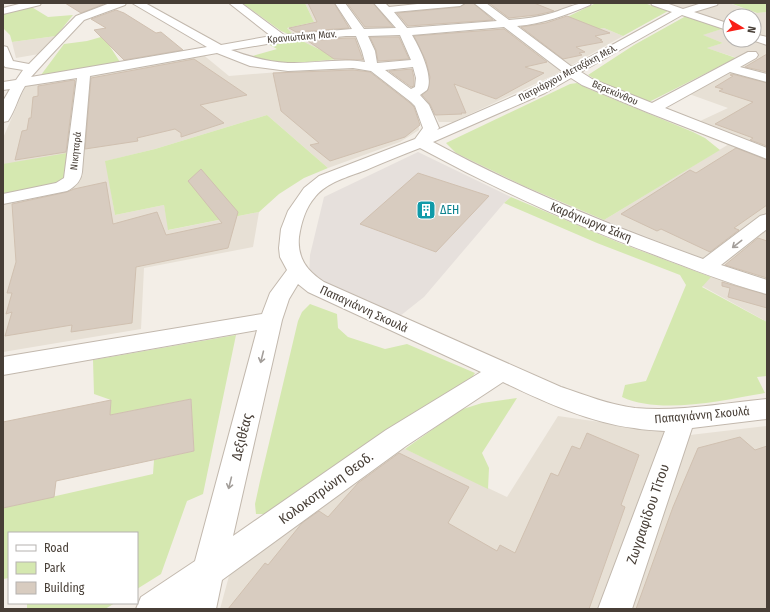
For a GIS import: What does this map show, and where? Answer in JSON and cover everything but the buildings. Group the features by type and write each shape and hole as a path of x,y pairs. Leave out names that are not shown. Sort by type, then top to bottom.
{"street":[{"path":"3,11 36,3"},
{"path":"3,118 18,84 80,18 121,3"},
{"path":"137,3 216,48 242,60 270,66 292,67 348,64 371,67 419,63"},
{"path":"234,3 281,38"},
{"path":"340,3 359,32 370,56 371,67"},
{"path":"382,6 460,3"},
{"name":"Βερεκύνθου","path":"479,3 571,72 591,84 767,154"},
{"name":"Κρανιωτάκη Μαν.","path":"3,86 84,74 216,48 281,38 507,24 545,19 586,3"},
{"path":"656,3 722,25"},
{"name":"Πατριάρχου Μεταξάκη Μελ.","path":"421,142 512,103 682,12 713,3"},
{"path":"382,6 405,31 419,63 422,86 417,92 411,94"},
{"path":"3,50 5,58 9,64 32,68"},
{"path":"652,109 752,55"},
{"path":"371,67 386,75 411,94 422,105 430,128 421,142"},
{"path":"729,68 767,78"},
{"name":"Νικηταρά","path":"3,199 61,187 71,181 74,172 84,74"},
{"name":"Καράγιωργα Σάκη","path":"421,142 480,174 526,196 602,228 706,268 767,287"},
{"name":"Παπαγιάννη Σκουλά","path":"421,142 334,176 319,184 309,192 299,208 289,237 290,254 293,264 298,272 309,282 322,291 567,400 597,410 634,418 682,419 767,409"},
{"path":"706,268 767,220"},
{"name":"Δεξιθέας","path":"199,609 271,320 278,298 283,289 298,272"},
{"path":"3,366 271,320"},
{"name":"Κολοκοτρώνη Θεοδ.","path":"153,609 208,573 397,437 502,371"},
{"name":"Ζωγραφίδου Τίτου","path":"615,609 682,419"}],"shaded area":[{"path":"305,3 569,3 575,6 547,16 578,33 604,28 623,36 552,76 453,122 439,122 424,94 421,61 375,65 371,56 339,59 298,39 287,28 314,22"},
{"path":"660,3 729,3 742,8 722,8 722,27"},
{"path":"762,12 767,12 767,322 702,286 721,266 604,220 739,138 698,122 728,108 689,94 747,61 706,48 722,43 722,48 762,48"},
{"path":"722,29 722,43 702,35"},
{"path":"56,36 39,54 16,58 12,42"},
{"path":"201,53 229,76 341,67 356,67 368,70 408,99 418,113 419,130 400,142 328,168 267,115 155,149 106,161 115,215 164,205 169,230 259,212 253,247 144,268 141,329 3,352 3,138 26,85"},
{"path":"418,152 511,197 504,203 424,297 400,316 309,276 310,255 324,197"},
{"path":"558,416 690,435 767,426 767,609 220,609 229,576 315,502 399,446 507,497"}],"green space":[{"path":"242,3 305,3 314,22 287,28 293,34 288,34 281,31"},
{"path":"596,3 644,3 668,11 623,36 604,28 578,33 567,17"},
{"path":"730,3 767,3 767,12 762,12 762,8 744,8"},
{"path":"30,6 48,17 73,15 56,36 12,42 10,35 3,28 3,13"},
{"path":"686,16 722,27 722,29 703,35 722,43 707,48 736,58 649,102 610,87 588,75 634,45"},
{"path":"101,37 109,45 120,62 86,69 41,75 64,44 87,41"},
{"path":"298,39 339,59 276,64 249,57 277,49 266,43"},
{"path":"577,83 693,132 705,138 720,150 604,220 524,186 456,153 446,143 570,84"},
{"path":"267,115 328,168 304,178 279,194 259,212 168,230 164,205 115,215 105,161 155,149"},
{"path":"67,153 69,175 64,182 3,195 3,164"},
{"path":"511,197 620,243 711,277 702,287 767,322 767,376 757,377 765,393 712,402 673,405 655,405 622,397 625,385 646,381 686,285 680,275 597,243 504,203"},
{"path":"310,304 337,314 338,328 348,337 385,349 407,344 475,373 471,379 264,514 256,514 255,504 260,481 298,321 302,312"},
{"path":"236,335 203,494 187,501 161,574 138,588 138,532 8,532 8,578 3,579 3,508 153,474 154,460 194,451 191,399 110,415 111,400 94,394 93,360"},
{"path":"517,398 482,453 489,468 488,489 405,449 460,410 482,403"},
{"path":"27,604 113,604 105,609 27,609"}],"place":[{"name":"ΔΕΗ","path":"426,210"}]}
